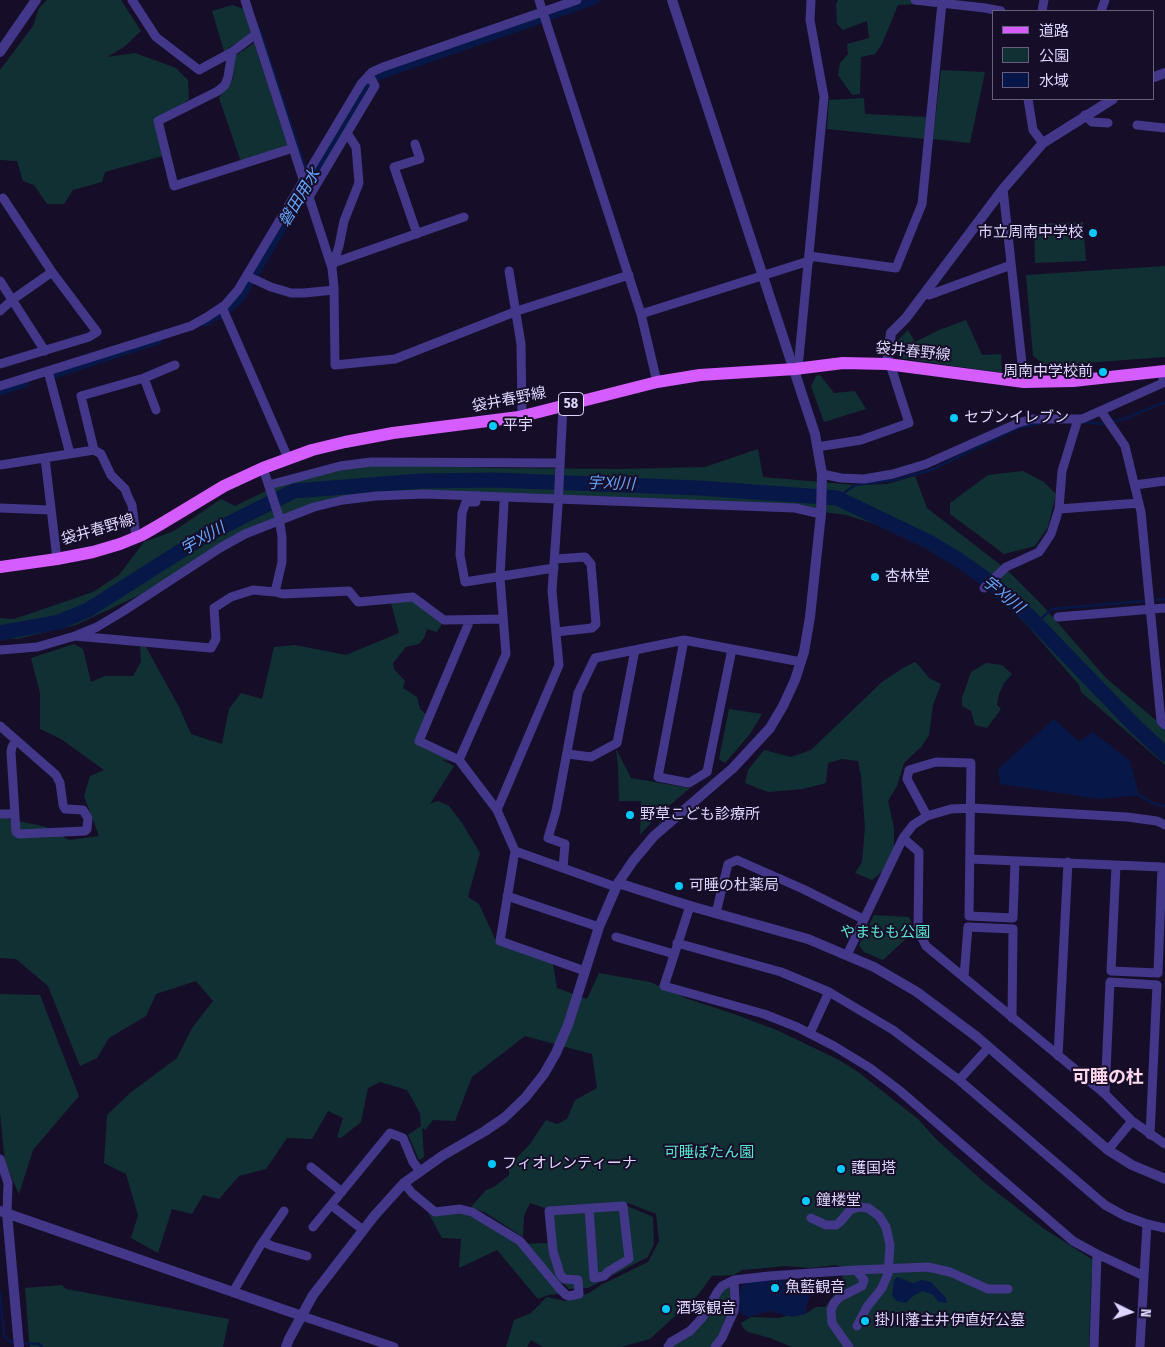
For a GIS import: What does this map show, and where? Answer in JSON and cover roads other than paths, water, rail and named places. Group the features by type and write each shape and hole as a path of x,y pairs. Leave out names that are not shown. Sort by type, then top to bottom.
{"main road":[{"name":"袋井春野線","path":"0,567 93,552 136,537 224,486 263,468 288,458 344,442 393,433 522,416 657,382 700,375 796,369 843,363 889,364 1024,382 1073,381 1164,372"}],"street":[{"path":"0,52 36,0"},
{"path":"132,0 156,37 199,70 232,52 256,34"},
{"path":"245,0 332,266 334,290 334,365 395,359 517,311 628,275"},
{"path":"539,0 641,314 657,382"},
{"path":"0,386 191,326 222,307 238,290 247,276 361,84 369,75 383,67 577,0"},
{"path":"286,1347 314,1295 374,1215 404,1183 504,1118 535,1086 556,1054 568,1025 599,927 617,885 633,860 654,836 733,768 770,728 787,698 801,662 810,617 821,514 822,474 815,434 796,369 672,0"},
{"path":"796,369 809,258 824,97 810,20 811,0"},
{"path":"915,0 996,10"},
{"path":"641,314 763,275 809,258 896,268 922,204 942,3"},
{"path":"232,52 225,85 218,91 158,121 174,186 293,148"},
{"path":"308,197 375,86 369,75"},
{"path":"1028,100 1033,130 1043,143"},
{"path":"817,447 860,440 909,423 889,364 892,334 1003,189 1043,143 1111,100"},
{"path":"1085,115 1092,122 1108,123"},
{"path":"1137,125 1165,128"},
{"path":"332,266 339,246 344,221 359,183 356,147 347,133"},
{"path":"415,144 420,159 394,167 416,234"},
{"path":"1003,189 1024,382"},
{"path":"0,364 90,338 97,332 52,272 1,197"},
{"path":"332,266 464,217"},
{"path":"925,293 929,294 1010,266"},
{"path":"509,271 521,344 522,416"},
{"path":"0,311 12,300 52,272"},
{"path":"247,276 270,287 291,293 304,294 334,290"},
{"path":"0,281 45,351"},
{"path":"222,307 288,458"},
{"path":"94,450 81,396 144,378 175,365"},
{"path":"48,371 70,454"},
{"path":"822,474 840,478 864,479 893,474 926,464 1018,422 1032,419 1082,419 1163,383 1164,372"},
{"path":"144,378 156,410"},
{"path":"497,810 559,665 552,591 563,406"},
{"path":"1101,412 1124,446 1139,503 1161,721 1165,726"},
{"path":"984,588 1006,567 1038,552 1051,534 1059,509 1062,470 1078,419"},
{"path":"0,465 94,450 101,454 111,475 125,489 132,505 136,537"},
{"path":"45,458 57,559"},
{"path":"269,485 340,466 371,462 560,464"},
{"path":"263,468 279,519 282,537 282,562 275,592"},
{"path":"1135,485 1165,481"},
{"path":"0,650 36,647 75,636 97,627 245,534 279,519 314,507 343,500 385,495 425,494 558,501 795,508 821,514"},
{"path":"556,632 592,628 596,624 591,564 585,557 500,577 465,582 460,555 462,513 466,502 558,501"},
{"path":"459,760 506,654 500,577 504,503"},
{"path":"1059,509 1139,503"},
{"path":"0,508 50,510"},
{"path":"75,636 211,648 216,639 214,608 231,597 253,590 283,594 350,591 358,602 413,597 444,620 503,619"},
{"path":"1058,617 1165,608"},
{"path":"470,620 420,741 459,760 497,810 515,850 500,941 585,971"},
{"path":"563,868 565,844 548,838 556,811 568,754 578,693 595,658 684,640 801,662"},
{"path":"684,640 658,777 689,784 707,772 732,649"},
{"path":"568,754 591,757 617,743 635,650"},
{"path":"0,726 16,740 56,775 60,783 65,809 83,810 88,818 85,832 19,834 16,832 11,752 16,740"},
{"path":"927,816 907,779 909,770 936,762 971,763 972,808 968,916 1013,918 1015,861"},
{"path":"847,955 902,838 913,825 927,816 952,809 972,808 1127,817 1157,821 1165,825"},
{"path":"0,814 14,814"},
{"path":"902,838 919,852 918,930 926,946 1105,1094 1132,1121 1165,1144"},
{"path":"515,850 617,885 808,940 882,971 916,992 977,1037 1108,1150 1132,1165 1165,1179"},
{"path":"970,859 1068,862 1164,868 1158,973 1111,971 1116,866"},
{"path":"716,913 728,864 737,860 803,889 863,919"},
{"path":"1058,1056 1068,862"},
{"path":"508,896 599,927"},
{"path":"690,906 664,986 764,1014 810,1033 870,1068 899,1090 1074,1241 1144,1276"},
{"path":"964,977 968,927 1013,929 1012,1018"},
{"path":"616,937 674,954"},
{"path":"677,943 781,972 829,992 893,1030 959,1080 1105,1205 1124,1216 1165,1228"},
{"path":"1105,1094 1110,982 1157,985 1150,1134"},
{"path":"810,1033 829,992"},
{"path":"959,1080 988,1048"},
{"path":"1108,1150 1132,1121"},
{"path":"313,1227 390,1133 404,1138 413,1162 420,1171"},
{"path":"0,1159 8,1183 4,1212 19,1347"},
{"path":"311,1167 342,1192"},
{"path":"404,1183 412,1193 435,1212 460,1209 472,1212 520,1241 559,1288 569,1296 578,1294 578,1280 564,1279 560,1274 553,1252 550,1211 589,1208 623,1206 629,1259 604,1276 598,1279 594,1278 589,1208"},
{"path":"331,1205 363,1230"},
{"path":"811,1218 826,1225 836,1225 850,1210 868,1208 879,1216 886,1227 890,1244 888,1268 882,1288 867,1307 857,1326"},
{"path":"233,1292 284,1211"},
{"path":"4,1212 394,1347"},
{"path":"1140,1347 1147,1224"},
{"path":"264,1242 307,1256"},
{"path":"1094,1347 1097,1254"},
{"path":"668,1347 671,1342 690,1331 702,1318 722,1286 734,1280 778,1275 928,1267 940,1268 988,1290 1008,1289"},
{"path":"849,1347 832,1323 831,1310 834,1303 840,1298 862,1286 864,1280 856,1270"},
{"path":"715,1347 722,1338 734,1311 734,1280"}],"water":[{"path":"1054,719 1079,742 1093,732 1130,761 1139,795 1099,799 1000,784 998,769"},
{"path":"897,1277 913,1283 922,1280 931,1282 946,1298 947,1303 939,1302 932,1294 922,1291 906,1303 897,1301 892,1296 894,1280"},
{"path":"772,1280 805,1281 830,1285 829,1290 816,1291 811,1294 806,1306 806,1314 792,1317 769,1311 749,1317 742,1315 739,1309 741,1287 746,1282"}],"waterway":[{"name":"磐田用水","path":"205,322 227,310 241,297 367,85 377,76 595,0"},
{"path":"259,28 306,170"},
{"name":"磐田用水","path":"54,374 158,340"},
{"name":"磐田用水","path":"0,391 25,383"},
{"path":"1083,422 1104,424 1127,418 1165,402"},
{"path":"837,498 855,485 894,480 931,470 1018,428 1043,423"},
{"name":"宇刈川","path":"0,633 59,622 88,610 206,535 294,491 420,481 494,480 699,488 837,498 929,542 990,582 1030,617 1135,726 1165,754"},
{"path":"1157,600 1165,599"},
{"path":"1036,623 1052,609 1143,601"},
{"path":"1139,795 1154,804 1165,806"},
{"path":"0,1292 4,1336 10,1342 17,1342"},
{"path":"22,1343 39,1344 42,1347"}],"place":[{"name":"市立周南中学校","path":"1093,233"},
{"name":"周南中学校前","path":"1103,372"},
{"name":"セブンイレブン","path":"954,418"},
{"name":"平宇","path":"493,426"},
{"name":"杏林堂","path":"875,577"},
{"name":"野草こども診療所","path":"630,815"},
{"name":"可睡の杜薬局","path":"679,886"},
{"name":"フィオレンティーナ","path":"492,1164"},
{"name":"護国塔","path":"841,1169"},
{"name":"鐘楼堂","path":"806,1201"},
{"name":"魚藍観音","path":"775,1288"},
{"name":"酒塚観音","path":"666,1309"},
{"name":"掛川藩主井伊直好公墓","path":"865,1321"}],"district":[{"name":"可睡の杜","path":"1108,1078"}],"park label":[{"name":"やまもも公園","path":"885,933"},
{"name":"可睡ぼたん園","path":"709,1153"}]}
